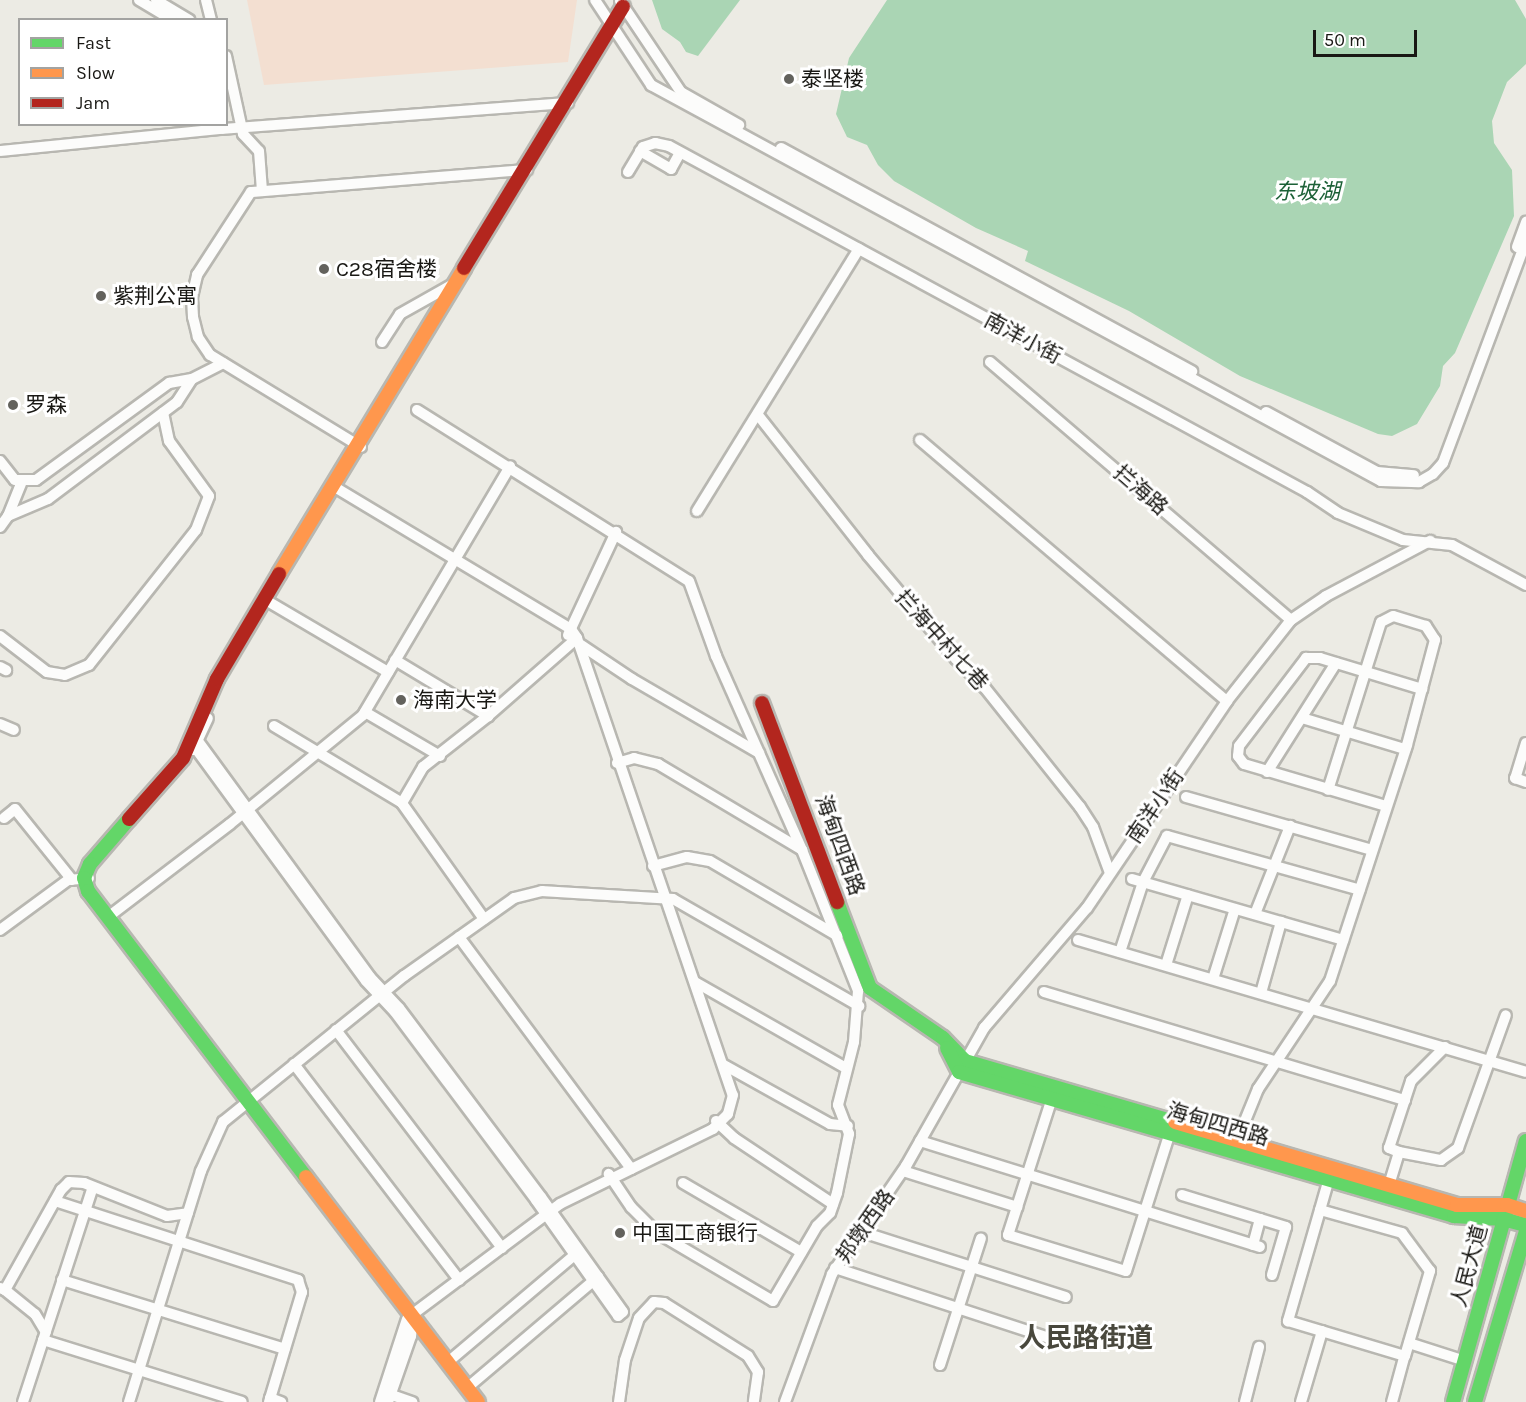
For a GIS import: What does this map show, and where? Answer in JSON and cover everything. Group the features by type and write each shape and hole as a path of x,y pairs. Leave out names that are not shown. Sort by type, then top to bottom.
{"street":[{"path":"139,0 169,18"},
{"path":"156,0 186,18"},
{"path":"206,0 210,18"},
{"path":"213,0 218,18"},
{"path":"595,0 651,85 1371,478 1390,483 1426,479 1447,456 1526,241"},
{"path":"0,930 82,879 90,864 172,772 195,741 218,679 613,28 623,6"},
{"path":"623,6 681,92 1384,475 1422,473 1441,453 1526,222"},
{"path":"228,67 240,131"},
{"path":"228,88 240,131 259,151 262,191"},
{"path":"0,151 566,106"},
{"path":"0,156 240,131"},
{"name":"南洋小街","path":"640,151 655,143 680,153 1307,492 1338,513 1403,540 1452,545 1526,585"},
{"path":"628,172 640,151 671,169 680,153"},
{"path":"359,446 210,355 198,337 192,297 197,275 251,192 527,170"},
{"path":"697,511 859,249"},
{"path":"382,342 400,314 460,281"},
{"name":"拦海路","path":"990,362 1291,620"},
{"path":"0,462 9,475 22,483 41,477 169,383 192,379 223,363"},
{"path":"8,516 48,499 177,402 192,379"},
{"path":"417,410 678,570 692,585 716,656 802,850 855,980 859,1006 838,1109 848,1126 833,1204 801,1252 773,1301 656,1232 631,1207 610,1176"},
{"path":"0,636 47,672 65,675 89,665 196,530 209,496 169,441 163,413"},
{"name":"拦海中村七巷","path":"758,415 911,608 985,688 1042,758 1093,827 1110,873"},
{"path":"920,440 1227,701"},
{"path":"110,915 245,811 365,712 510,466"},
{"path":"0,527 8,516 22,483"},
{"path":"334,491 574,637 632,679 759,753"},
{"path":"402,803 423,767 440,756 488,716 574,637 616,532"},
{"name":"南洋小街","path":"962,1066 984,1028 1073,925 1227,701 1291,620 1326,596 1430,541"},
{"path":"267,600 388,672"},
{"path":"1238,1138 1258,1089 1330,981 1406,749 1435,640 1426,627 1393,616 1381,622 1328,790"},
{"path":"412,1402 386,1398 413,1311 547,1211 610,1176 718,1123 725,1112 729,1095 724,1064 574,637"},
{"path":"1386,806 1244,764 1238,756 1239,746 1300,662 1312,656 1422,689"},
{"path":"395,660 488,716"},
{"path":"1267,772 1336,663"},
{"name":"海甸四西路","path":"762,703 870,988 942,1038 962,1066 1052,1098 1454,1216 1505,1212"},
{"path":"365,712 440,756"},
{"path":"1302,717 1406,749"},
{"path":"0,724 14,730"},
{"path":"274,726 402,803 484,919"},
{"path":"195,741 245,811 597,1279 469,1386"},
{"path":"1526,743 1515,778 1526,782"},
{"path":"619,762 639,759 658,764 802,850"},
{"path":"1186,797 1372,850"},
{"path":"4,818 15,809 82,879 88,891 110,915 469,1386 484,1402"},
{"path":"1255,914 1290,826"},
{"path":"1120,952 1143,882 1167,836 1360,890"},
{"path":"654,865 687,857 710,861 838,936"},
{"path":"1132,879 1343,940"},
{"path":"129,1402 188,1213 215,1136 228,1117 382,994 514,898 531,892 666,897 859,1006"},
{"path":"1166,965 1188,895"},
{"path":"1213,979 1235,909"},
{"path":"1261,993 1281,922"},
{"path":"459,937 629,1167"},
{"path":"1078,940 1526,1072"},
{"path":"695,981 846,1068"},
{"path":"1044,992 1405,1100"},
{"path":"1445,1047 1411,1082 1389,1148 1441,1160 1451,1155 1462,1140 1487,1060 1506,1015"},
{"path":"336,1030 500,1246"},
{"path":"294,1064 457,1278"},
{"path":"724,1064 830,1124 848,1126"},
{"name":"海甸四西路","path":"962,1066 1238,1138 1457,1205 1505,1212"},
{"name":"邦墩西路","path":"785,1402 835,1268 903,1171 962,1066"},
{"path":"1052,1098 1008,1235 1126,1271 1170,1132"},
{"path":"718,1123 833,1204"},
{"path":"920,1141 1256,1246 1260,1218"},
{"name":"人民大道","path":"1453,1402 1526,1141"},
{"path":"1389,1185 1399,1152"},
{"path":"903,1171 1017,1207"},
{"path":"1329,1179 1288,1321 1406,1354"},
{"path":"188,1213 167,1216 93,1187 69,1182 2,1289 35,1314 44,1336 139,1370 242,1402"},
{"path":"683,1183 801,1252"},
{"path":"26,1401 44,1336 93,1187"},
{"path":"1182,1195 1286,1227 1272,1275"},
{"path":"55,1201 298,1280 302,1292 269,1400 282,1402"},
{"path":"1320,1210 1402,1233 1430,1271 1392,1402"},
{"path":"1505,1212 1526,1211"},
{"path":"1505,1212 1526,1225"},
{"path":"859,1231 1066,1297"},
{"name":"人民大道","path":"1475,1402 1526,1231"},
{"path":"940,1365 981,1238"},
{"path":"448,1358 575,1250"},
{"path":"835,1268 1062,1342"},
{"path":"62,1280 285,1349"},
{"path":"619,1402 626,1360 639,1318 654,1302 673,1308 748,1356 757,1365 753,1402"},
{"path":"1300,1402 1322,1331"},
{"path":"1409,1343 1465,1361"},
{"path":"1245,1402 1259,1347"},
{"path":"469,1386 478,1402"}],"shaded area":[{"path":"247,0 577,0 568,62 264,85"}],"water":[{"path":"652,0 740,0 698,56 686,52 680,42 662,29"},
{"name":"东坡湖","path":"887,0 1515,0 1526,19 1526,64 1507,82 1492,121 1494,143 1512,170 1514,216 1455,353 1443,366 1440,386 1417,424 1392,436 1378,434 1240,376 1129,311 1025,261 1028,251 976,228 894,181 878,165 867,145 847,137 836,114 849,58"}],"traffic: fast":[{"path":"129,819 90,864 84,878 88,891 306,1177"},
{"path":"837,902 870,988 943,1038 965,1061 1175,1122"},
{"path":"947,1048 959,1072 1454,1216 1503,1219 1526,1225"},
{"path":"1453,1402 1526,1141"},
{"path":"1475,1402 1526,1231"}],"traffic: slow":[{"path":"279,574 464,268"},
{"path":"1175,1122 1457,1205 1507,1205 1526,1211"},
{"path":"306,1177 478,1402"}],"traffic: jam":[{"path":"464,268 623,6"},
{"path":"129,819 183,758 217,679 279,574"},
{"path":"762,703 837,902"}],"place":[{"name":"泰坚楼","path":"789,79"},
{"name":"C28宿舍楼","path":"324,269"},
{"name":"紫荆公寓","path":"101,296"},
{"name":"罗森","path":"13,405"},
{"name":"海南大学","path":"401,700"},
{"name":"中国工商银行","path":"620,1233"}],"district":[{"name":"人民路街道","path":"1086,1339"}]}
